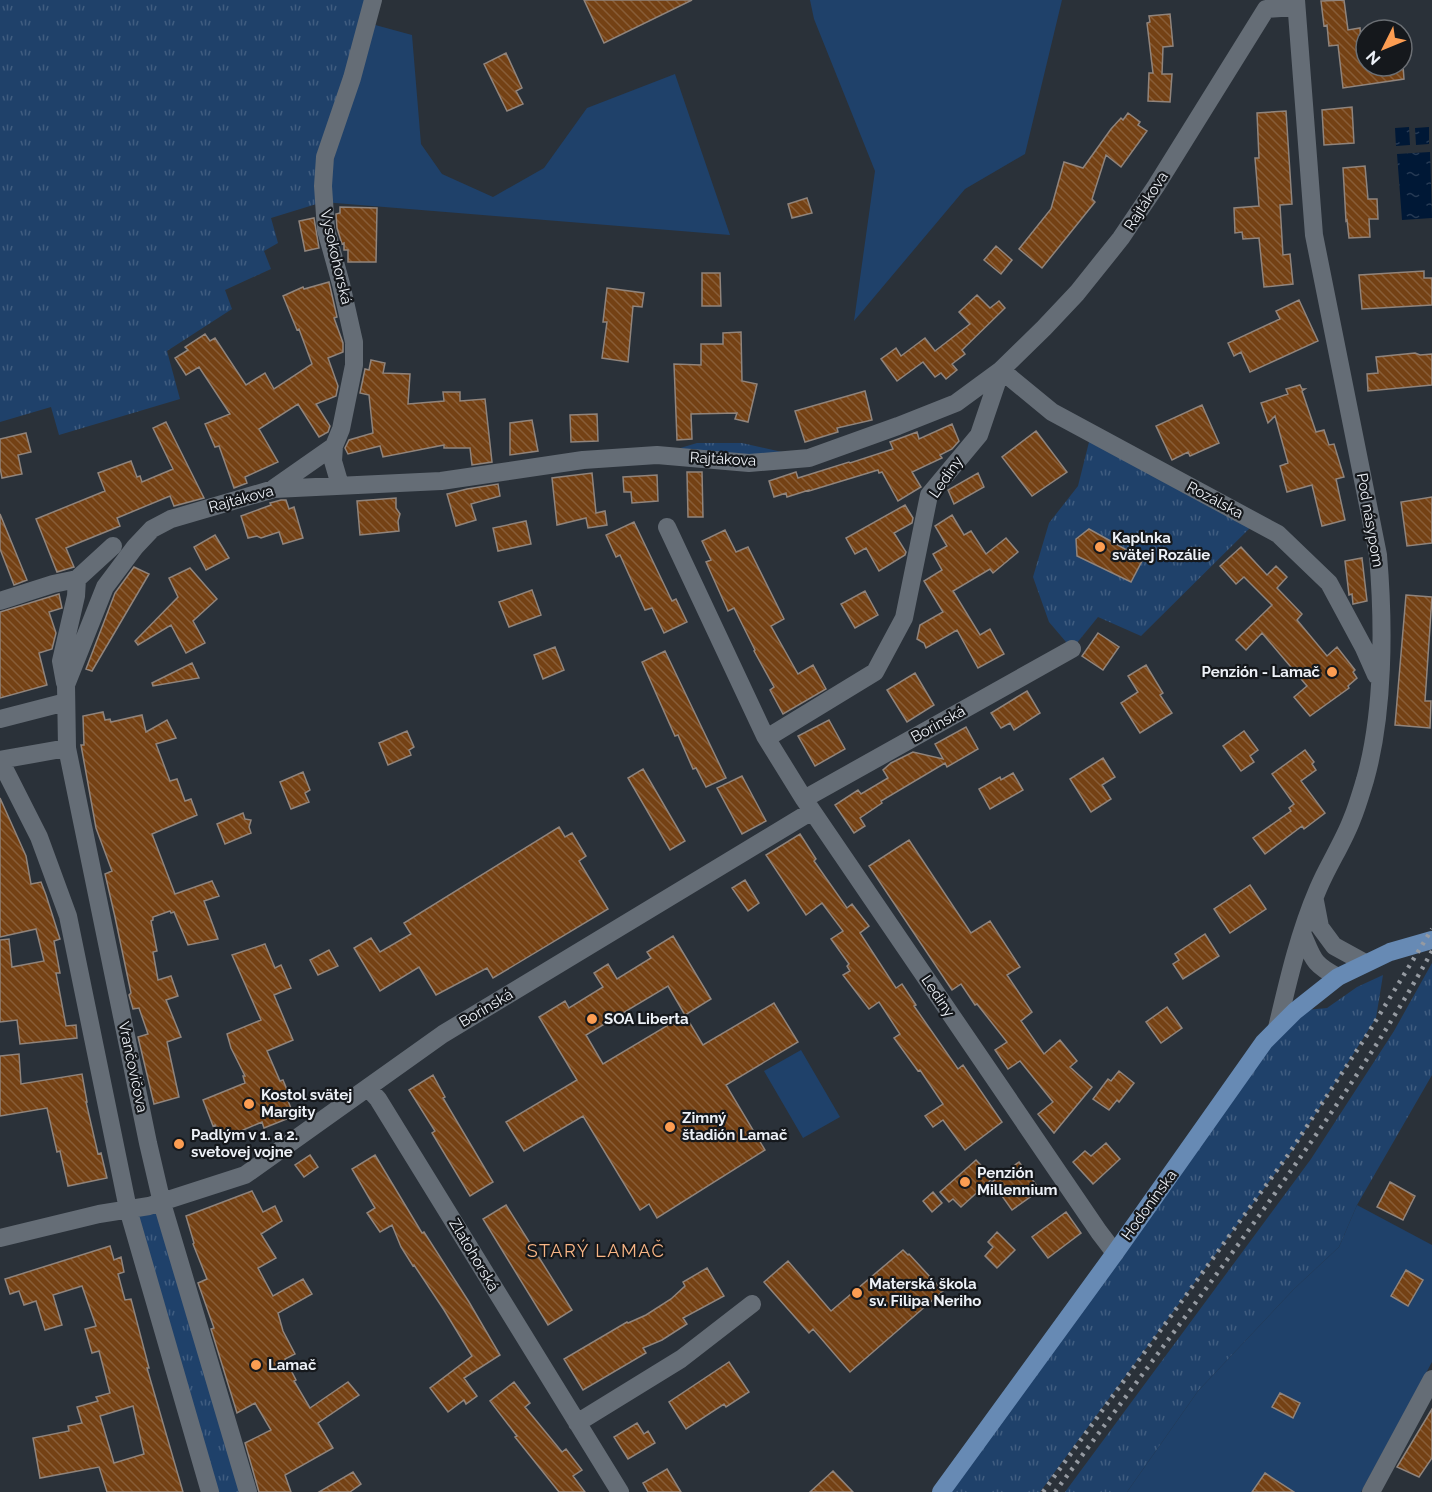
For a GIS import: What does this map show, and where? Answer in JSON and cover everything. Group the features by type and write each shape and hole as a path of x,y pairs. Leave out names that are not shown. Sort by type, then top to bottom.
{"main road":[{"name":"Hodonínska","path":"940,1492 1115,1253 1254,1055 1277,1028 1338,977 1389,952 1432,940"}],"street":[{"name":"Vysokohorská","path":"340,485 333,461 334,446 341,429 354,365 354,342 326,230 322,186 325,157 352,78 373,0"},
{"name":"Rajtákova","path":"66,694 105,587 152,528 171,519 274,489 441,481 583,460 657,455 749,463 809,458 956,403 1001,370 1077,293 1121,238 1267,5 1296,3"},
{"name":"Pod násypom","path":"1277,1028 1302,933 1317,891 1352,820 1365,779 1374,735 1379,681 1381,591 1378,555 1314,235 1296,3"},
{"name":"Rozálska","path":"1001,370 1052,412 1278,534 1329,583 1379,681"},
{"name":"Lediny","path":"765,736 775,733 875,672 904,618 929,495 979,435 1001,370"},
{"path":"274,489 334,446"},
{"name":"Lediny","path":"668,527 765,736 808,805 1115,1253"},
{"path":"0,600 77,579 113,546"},
{"name":"Vrančovičova","path":"77,579 61,661 66,694 67,748 162,1203 248,1492"},
{"name":"Borinská","path":"0,1238 162,1203 245,1175 443,1034 808,805 1072,649"},
{"path":"0,719 66,694"},
{"path":"67,748 0,760 39,837 68,916 128,1209 210,1492"},
{"path":"1315,898 1320,927 1334,946 1365,963"},
{"path":"1302,933 1315,963 1338,977"},
{"path":"1334,946 1338,977"},
{"name":"Zlatohorská","path":"368,1088 378,1099 620,1492"},
{"path":"577,1424 681,1359 752,1304"},
{"path":"1371,1492 1432,1379"}],"green space":[{"path":"0,0 373,0 323,202 271,218 278,243 264,251 271,269 225,290 232,309 167,351 180,399 59,435 51,407 0,422"},
{"path":"810,0 1062,0 1025,154 965,189 854,321 875,171 814,19"},
{"path":"368,23 412,35 421,144 442,174 493,197 544,168 587,108 675,74 730,235 323,202"},
{"path":"1091,434 1256,522 1141,636 1098,617 1072,649 1049,622 1033,577 1049,523 1078,486"},
{"path":"697,443 742,443 809,458 657,455"},
{"path":"1432,963 1432,1075 1357,1205 1339,1247 1294,1289 1198,1391 1127,1492 1065,1492 1311,1159 1394,1031"},
{"path":"1383,975 1376,1018 1294,1148 1040,1492 941,1492 1295,1011 1327,1008 1357,987"},
{"path":"801,1050 840,1117 803,1138 764,1071"},
{"path":"162,1203 248,1492 210,1492 128,1209"},
{"path":"1357,1205 1432,1245 1432,1362 1361,1492 1127,1492 1198,1391 1294,1289 1339,1247"}],"water":[{"path":"1409,127 1410,145 1396,146 1395,128"},
{"path":"1429,127 1429,144 1416,145 1415,128"},
{"path":"1430,152 1432,218 1402,220 1397,154"}],"building":[{"path":"584,0 692,0 604,43"},
{"path":"1344,0 1348,30 1354,29 1354,78 1404,79 1343,88 1338,45 1329,46 1321,1"},
{"path":"1170,14 1173,46 1163,47 1162,74 1172,74 1170,102 1148,101 1149,73 1153,73 1147,23 1150,22 1149,16"},
{"path":"506,53 522,88 516,91 523,104 507,111 484,64"},
{"path":"1352,107 1354,143 1324,145 1322,110"},
{"path":"1286,111 1292,204 1280,205 1283,255 1290,254 1293,284 1264,287 1259,238 1243,239 1242,232 1235,233 1234,208 1259,206 1255,158 1259,158 1257,113"},
{"path":"1128,113 1140,122 1138,125 1147,131 1121,167 1106,155 1092,199 1095,202 1042,268 1019,249 1051,209 1064,162 1083,168 1111,129"},
{"path":"1365,166 1368,199 1377,199 1378,219 1369,219 1370,237 1349,238 1343,168"},
{"path":"807,198 812,213 792,218 788,204"},
{"path":"340,207 377,208 376,262 348,262 348,250 344,250 344,243 342,244 337,228 336,214 340,213"},
{"path":"314,218 319,248 305,251 299,221"},
{"path":"996,246 1012,260 1001,274 984,260"},
{"path":"1424,271 1424,278 1432,278 1432,305 1362,309 1359,275"},
{"path":"702,273 720,273 721,306 702,306"},
{"path":"329,282 337,317 334,318 343,343 343,352 328,358 338,386 336,396 316,404 330,426 328,432 319,437 298,404 259,429 278,462 245,477 247,483 234,488 219,446 215,447 205,424 230,414 199,367 186,375 175,358 188,350 185,347 205,334 210,341 215,338 246,385 265,373 274,389 312,364 283,296 303,287 304,289"},
{"path":"607,288 644,293 642,307 633,306 628,362 602,358 607,322 603,322"},
{"path":"977,295 990,308 999,301 1005,308 962,350 965,354 952,364 957,370 946,379 941,373 935,377 923,362 897,381 881,359 896,348 901,356 925,338 935,351 970,324 959,312"},
{"path":"1299,300 1318,341 1250,372 1241,352 1234,356 1228,343 1280,319 1276,311"},
{"path":"741,332 742,381 757,384 748,422 735,419 737,413 691,414 692,439 677,440 674,364 701,365 701,344 723,344 723,333"},
{"path":"1415,353 1432,354 1432,385 1368,391 1367,374 1378,373 1376,357"},
{"path":"371,360 385,363 383,373 410,374 408,404 444,401 443,392 460,392 460,401 485,399 492,462 472,465 470,448 444,448 444,445 383,457 380,446 348,454 345,448 349,440 373,433 369,395 360,393 365,369 369,370"},
{"path":"1300,385 1302,389 1305,389 1302,391 1316,432 1324,430 1329,445 1334,444 1344,477 1336,479 1345,520 1322,526 1312,485 1287,492 1280,466 1288,463 1275,416 1268,423 1261,403 1288,394 1286,389"},
{"path":"865,391 872,420 837,428 838,432 805,442 795,411"},
{"path":"1202,405 1219,443 1190,456 1188,452 1172,460 1156,426"},
{"path":"597,414 598,441 571,442 570,415"},
{"path":"532,420 538,451 510,455 510,423"},
{"path":"166,422 204,498 174,506 170,496 117,518 120,526 66,548 74,567 57,572 36,519 105,491 98,473 131,461 137,477 140,476 142,482 173,469 153,428"},
{"path":"952,424 959,441 952,449 940,455 942,458 912,472 921,487 898,501 882,472 879,473 878,470 787,497 786,493 774,497 769,481 796,472 798,478 850,463 893,449 890,442 917,432 919,439"},
{"path":"1036,431 1067,472 1032,496 1002,457"},
{"path":"26,433 31,452 18,455 22,474 2,478 0,439"},
{"path":"687,472 702,472 703,517 688,517"},
{"path":"592,473 596,513 605,511 607,525 588,528 586,518 557,525 552,478"},
{"path":"978,473 984,487 954,504 948,490"},
{"path":"657,475 658,501 632,503 631,492 624,492 623,477"},
{"path":"498,484 500,496 471,504 476,520 456,526 447,494"},
{"path":"1432,497 1432,543 1407,546 1401,502"},
{"path":"396,498 396,508 400,514 399,531 360,535 357,501"},
{"path":"286,500 289,509 294,507 303,538 283,544 279,532 261,538 257,536 248,538 241,516"},
{"path":"905,505 913,518 912,523 894,533 906,552 905,555 879,571 866,548 855,554 846,538"},
{"path":"0,514 27,580 14,585 0,549"},
{"path":"952,515 964,535 971,531 986,554 1006,538 1018,552 993,573 990,569 953,591 980,635 990,629 1004,654 978,668 957,630 926,648 924,643 917,639 920,625 943,612 924,581 942,570 933,554 947,546 935,526"},
{"path":"526,521 531,544 498,551 493,528"},
{"path":"634,522 672,601 676,599 687,622 664,633 652,608 645,610 620,555 616,557 606,535"},
{"name":"Kaplnka svätej Rozálie","path":"1089,529 1143,559 1131,582 1077,556 1076,539"},
{"path":"725,530 736,552 748,547 784,619 771,626 798,674 813,665 826,689 783,714 770,690 774,687 734,608 728,611 706,562 711,560 702,541"},
{"path":"215,535 229,558 206,570 194,547"},
{"path":"1241,547 1267,575 1276,566 1287,577 1277,588 1302,614 1297,620 1327,656 1337,647 1355,670 1353,672 1357,678 1348,686 1349,688 1310,716 1294,697 1307,686 1262,633 1246,650 1236,640 1272,605 1244,577 1236,584 1220,566"},
{"path":"1362,558 1367,601 1353,604 1352,594 1349,595 1345,561"},
{"path":"134,567 149,574 92,671 86,669 115,593"},
{"path":"190,568 217,599 193,621 205,643 186,653 171,625 138,645 135,641 178,597 169,578"},
{"path":"532,590 541,615 509,627 499,602"},
{"path":"865,591 878,615 855,628 841,604"},
{"path":"59,594 62,608 49,612 56,633 52,649 39,653 47,685 0,698 0,612"},
{"path":"1406,595 1432,597 1425,701 1431,701 1430,728 1395,725"},
{"path":"1098,633 1119,647 1103,670 1082,656"},
{"path":"555,647 564,670 543,679 534,655"},
{"path":"665,651 726,778 706,787 696,768 693,769 678,735 675,736 642,662"},
{"path":"192,663 199,678 153,686 152,683"},
{"path":"1146,665 1163,693 1160,695 1172,713 1140,733 1121,703 1138,692 1128,676"},
{"path":"915,673 934,705 907,722 887,690"},
{"path":"1027,691 1040,713 1014,730 1010,723 1001,728 991,713"},
{"path":"103,712 105,720 110,719 111,722 142,715 146,732 167,720 176,738 156,744 170,781 177,779 185,801 191,799 197,815 152,834 175,894 212,881 219,896 204,901 218,939 188,945 174,912 170,911 153,917 151,921 157,951 153,952 158,980 171,976 178,996 166,1000 181,1037 167,1042 179,1097 154,1104 138,1037 148,1034 139,1008 133,1009 129,995 131,993 105,874 112,871 96,828 81,745 84,745 83,716"},
{"path":"829,720 845,749 815,766 798,736"},
{"path":"966,727 978,749 947,767 945,763 881,801 882,803 860,818 865,826 854,833 835,805 858,790 861,794 888,778 883,770 891,763 913,752 943,759 935,744"},
{"path":"407,731 414,747 409,750 411,755 388,765 379,743"},
{"path":"1244,731 1258,750 1250,756 1254,762 1241,771 1223,746"},
{"path":"1305,750 1314,762 1312,764 1316,770 1301,781 1325,813 1304,829 1302,826 1265,854 1253,838 1291,811 1289,808 1294,804 1272,774"},
{"path":"1103,758 1115,777 1102,785 1111,799 1091,812 1070,779"},
{"path":"643,769 685,841 670,850 628,778"},
{"path":"303,772 310,790 305,793 309,802 291,809 280,782"},
{"path":"1013,773 1023,790 990,809 979,789 1000,777 1001,780"},
{"path":"742,776 766,821 742,834 717,788"},
{"path":"0,798 26,856 31,884 41,882 46,895 60,939 54,941 60,973 56,973 66,1026 76,1025 77,1038 20,1044 17,1020 0,1022 0,940 9,939 12,967 44,961 36,929 0,937"},
{"path":"243,813 245,819 251,820 249,827 251,833 225,844 217,824"},
{"path":"559,827 565,837 572,833 586,856 579,861 608,909 493,978 487,968 436,995 419,967 380,991 354,948 371,938 380,952 411,934 404,923"},
{"path":"800,834 816,859 814,861 847,908 852,904 869,926 860,933 896,988 902,984 916,1005 914,1006 958,1069 963,1065 1002,1122 965,1150 943,1120 933,1127 925,1116 943,1104 920,1070 918,1071 894,1038 900,1034 879,1002 869,1009 843,975 850,971 847,966 849,964 831,939 843,931 822,903 806,915 766,855"},
{"path":"909,840 971,933 990,921 1020,967 1007,975 1032,1012 1021,1021 1044,1054 1060,1040 1077,1061 1070,1067 1092,1087 1054,1133 1038,1114 1053,1102 1020,1061 1008,1069 995,1050 1007,1042 977,1004 975,1005 961,984 952,990 869,866"},
{"path":"745,880 759,903 748,911 732,888"},
{"path":"1250,885 1266,909 1230,933 1214,909"},
{"path":"1205,934 1219,956 1183,979 1173,964 1179,960 1175,954"},
{"path":"673,936 711,999 685,1015 703,1045 774,1003 798,1042 726,1085 765,1150 657,1218 649,1204 640,1210 583,1116 524,1151 506,1122 577,1080 539,1017 565,1001 569,1008 603,987 594,973 608,964 617,979 651,958 647,952","holes":["668,986 685,1015 603,1064 586,1035"]},
{"path":"265,944 275,968 281,965 291,988 274,995 293,1040 267,1051 280,1081 283,1080 294,1116 264,1128 262,1122 236,1133 237,1136 224,1142 220,1131 218,1132 215,1125 213,1126 203,1100 245,1083 243,1076 245,1076 231,1048 227,1034 261,1020 232,955"},
{"path":"329,950 338,966 318,975 310,960"},
{"path":"1167,1007 1182,1028 1161,1043 1146,1022"},
{"path":"19,1054 21,1084 82,1074 98,1154 101,1153 107,1178 68,1186 47,1108 0,1116 0,1056"},
{"path":"1119,1071 1134,1083 1119,1102 1117,1100 1109,1110 1093,1099 1108,1079 1111,1081"},
{"path":"433,1075 445,1097 443,1098 493,1182 470,1196 432,1133 435,1131 409,1090"},
{"path":"1106,1143 1120,1159 1093,1184 1073,1162 1085,1151 1091,1156"},
{"path":"310,1155 318,1167 304,1177 295,1165"},
{"path":"375,1155 422,1233 424,1232 469,1302 500,1355 464,1378 477,1396 466,1404 464,1400 448,1412 430,1388 472,1356 401,1247 392,1225 380,1232 367,1213 375,1208 352,1169"},
{"name":"Penzión Millennium","path":"976,1160 993,1178 961,1207 953,1199 949,1202 940,1192"},
{"path":"1019,1162 1040,1190 1012,1210 992,1182"},
{"path":"1390,1182 1415,1196 1403,1220 1377,1207"},
{"path":"252,1191 263,1212 275,1206 282,1221 261,1234 276,1258 258,1268 273,1296 303,1279 312,1294 278,1313 283,1331 295,1354 285,1359 296,1380 294,1381 310,1408 348,1382 359,1395 318,1423 333,1448 285,1475 291,1492 259,1492 245,1443 271,1430 255,1403 237,1413 211,1329 214,1328 198,1283 207,1279 193,1244 186,1216"},
{"path":"933,1192 942,1203 932,1212 923,1201"},
{"path":"506,1205 572,1310 548,1325 483,1219"},
{"path":"1066,1212 1081,1233 1048,1258 1032,1237"},
{"path":"997,1232 1015,1250 997,1268 985,1256 993,1247 988,1242"},
{"path":"110,1246 114,1260 121,1257 124,1272 118,1274 125,1300 131,1299 149,1368 147,1368 183,1492 107,1492 99,1467 40,1478 33,1438 69,1431 68,1426 82,1423 77,1407 98,1401 96,1397 110,1393 99,1351 92,1353 85,1329 96,1326 82,1286 53,1295 62,1325 45,1330 36,1301 24,1305 19,1291 10,1294 5,1279","holes":["133,1406 144,1454 114,1463 100,1416"]},
{"path":"903,1250 943,1291 850,1372 813,1329 809,1333 764,1282 788,1261 831,1311"},
{"path":"707,1268 724,1296 683,1318 687,1324 662,1340 643,1348 646,1353 583,1390 564,1359 627,1322 646,1315 671,1299 685,1286 683,1282"},
{"path":"1406,1270 1423,1280 1408,1306 1391,1296"},
{"path":"729,1362 749,1392 726,1407 724,1404 686,1429 669,1402"},
{"path":"514,1382 530,1403 525,1407 562,1452 566,1449 582,1470 573,1476 585,1492 559,1492 515,1437 517,1436 490,1401"},
{"path":"1280,1393 1300,1403 1293,1418 1272,1407"},
{"path":"1432,1409 1432,1458 1419,1477 1397,1467"},
{"path":"637,1423 644,1434 648,1431 655,1443 628,1459 614,1437"},
{"path":"667,1469 681,1492 648,1492 643,1483"},
{"path":"833,1471 853,1492 810,1492"},
{"path":"353,1472 361,1484 350,1492 319,1492"},
{"path":"1265,1473 1294,1492 1252,1492"}],"railway":[{"path":"1043,1492 1288,1155 1367,1035 1432,929"},
{"path":"1055,1492 1297,1163 1377,1044 1432,951"}],"place":[{"name":"Kaplnka svätej Rozálie","path":"1100,547"},
{"name":"Penzión - Lamač","path":"1332,672"},
{"name":"SOA Liberta","path":"592,1019"},
{"name":"Kostol svätej Margity","path":"249,1104"},
{"name":"Zimný štadión Lamač","path":"670,1127"},
{"name":"Padlým v 1. a 2. svetovej vojne","path":"179,1144"},
{"name":"Penzión Millennium","path":"965,1182"},
{"name":"Materská škola sv. Filipa Neriho","path":"857,1293"},
{"name":"Lamač","path":"256,1365"}],"district":[{"name":"STARÝ LAMAČ","path":"596,1250"}]}
